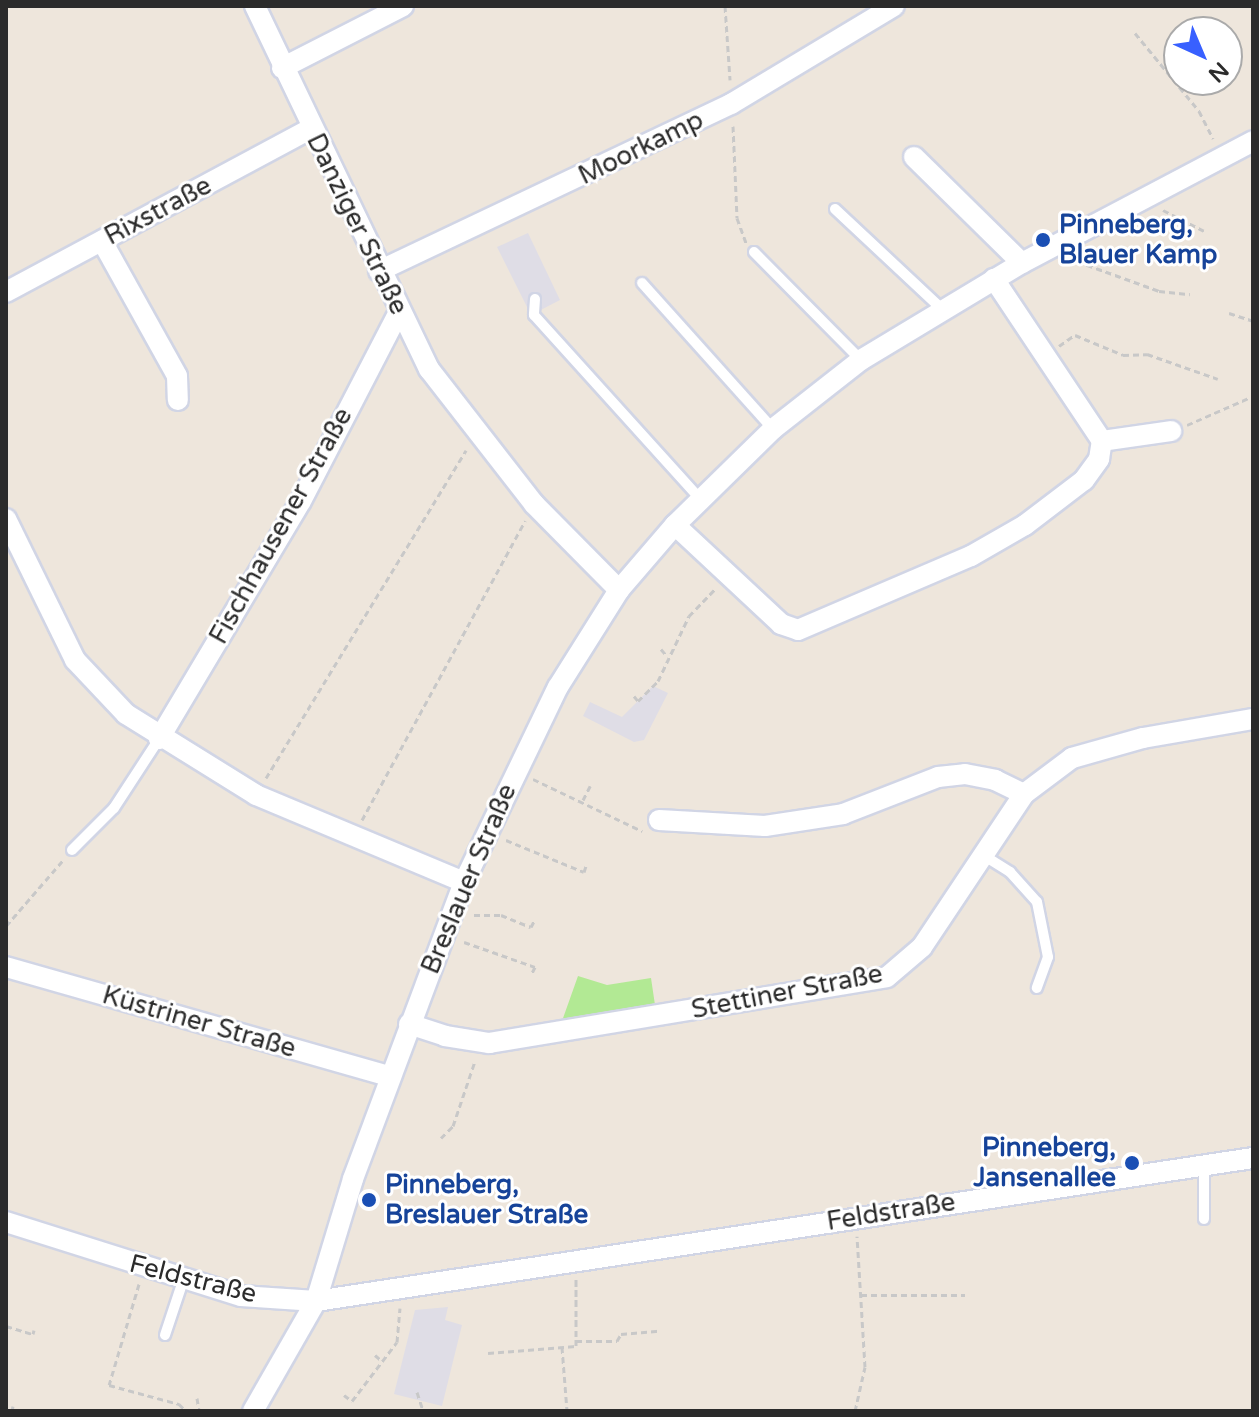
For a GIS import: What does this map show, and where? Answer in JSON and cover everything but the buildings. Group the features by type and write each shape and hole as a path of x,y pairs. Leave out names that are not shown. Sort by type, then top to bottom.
{"street":[{"name":"Danziger Straße","path":"255,6 310,129 429,369 534,504 619,590"},
{"path":"282,68 403,6"},
{"name":"Moorkamp","path":"379,271 728,106 894,6"},
{"name":"Rixstraße","path":"6,292 310,129"},
{"name":"Breslauer Straße","path":"253,1411 316,1301 409,1024 464,882 515,770 558,687 619,590 675,525 773,429 861,360 1022,263 1221,155 1253,141"},
{"path":"914,157 1022,263"},
{"path":"102,241 177,376 178,400"},
{"path":"675,525 781,624 807,628 921,580 1025,525 1084,480 1099,459 1102,441 994,279"},
{"name":"Fischhausener Straße","path":"159,739 301,501 399,312"},
{"path":"1102,441 1171,431"},
{"path":"6,519 75,660 109,699 159,739 256,795 352,839 464,882"},
{"name":"Stettiner Straße","path":"409,1024 477,1041 887,977 922,947 1024,794 1072,758 1100,747 1253,719"},
{"path":"659,820 765,826 827,816 938,777 965,774 995,780 1024,794"},
{"name":"Küstriner Straße","path":"6,967 391,1077"},
{"name":"Feldstraße","path":"6,1222 144,1269 241,1296 316,1301 1204,1163 1253,1158"}],"lane":[{"path":"835,209 942,309"},
{"path":"754,252 861,360"},
{"path":"642,283 773,429"},
{"path":"535,299 534,315 701,500"},
{"path":"72,850 114,808 159,739"},
{"path":"982,855 1010,872 1037,902 1048,957 1037,988"},
{"path":"1204,1163 1204,1219"},
{"path":"165,1335 183,1281"}],"path":[{"path":"725,6 728,106 736,132 739,230 754,252"},
{"path":"1135,33 1199,111 1221,155"},
{"path":"1153,192 1166,216 1204,231"},
{"path":"1060,242 1070,261 1159,291 1190,294"},
{"path":"1229,313 1253,321"},
{"path":"1046,355 1075,335 1123,355 1147,354 1218,379"},
{"path":"1171,431 1253,396"},
{"path":"256,795 476,433"},
{"path":"352,839 534,504"},
{"path":"634,696 638,701 658,681 666,655 684,635 692,608 729,575"},
{"path":"661,649 666,655"},
{"path":"515,770 644,832 659,820"},
{"path":"582,802 590,786"},
{"path":"506,840 547,854 584,872 586,866"},
{"path":"6,926 72,850"},
{"path":"474,915 501,915 531,927 534,921"},
{"path":"464,942 535,967 532,973"},
{"path":"496,959 498,953"},
{"path":"441,1138 453,1126 477,1041"},
{"path":"855,1217 865,1367 855,1411"},
{"path":"488,1353 576,1346 576,1262"},
{"path":"144,1269 109,1385 186,1411"},
{"path":"344,1395 352,1401 397,1342 401,1288"},
{"path":"860,1295 965,1295"},
{"path":"6,1326 33,1334 34,1330"},
{"path":"576,1341 617,1341 621,1334 659,1331"},
{"path":"562,1347 567,1411"},
{"path":"375,1355 382,1361"},
{"path":"417,1392 423,1411"},
{"path":"197,1398 199,1411"}],"shaded area":[{"path":"528,233 560,300 531,315 497,247"},
{"path":"653,686 668,693 644,740 634,742 583,716 590,702 622,717"},
{"path":"448,1307 445,1320 462,1325 442,1406 394,1394 415,1310"}],"green space":[{"path":"578,976 607,985 651,978 655,1005 562,1021"}],"place":[{"name":"Pinneberg, Blauer Kamp","path":"1043,240"},
{"name":"Pinneberg, Jansenallee","path":"1132,1163"},
{"name":"Pinneberg, Breslauer Straße","path":"369,1200"}]}
